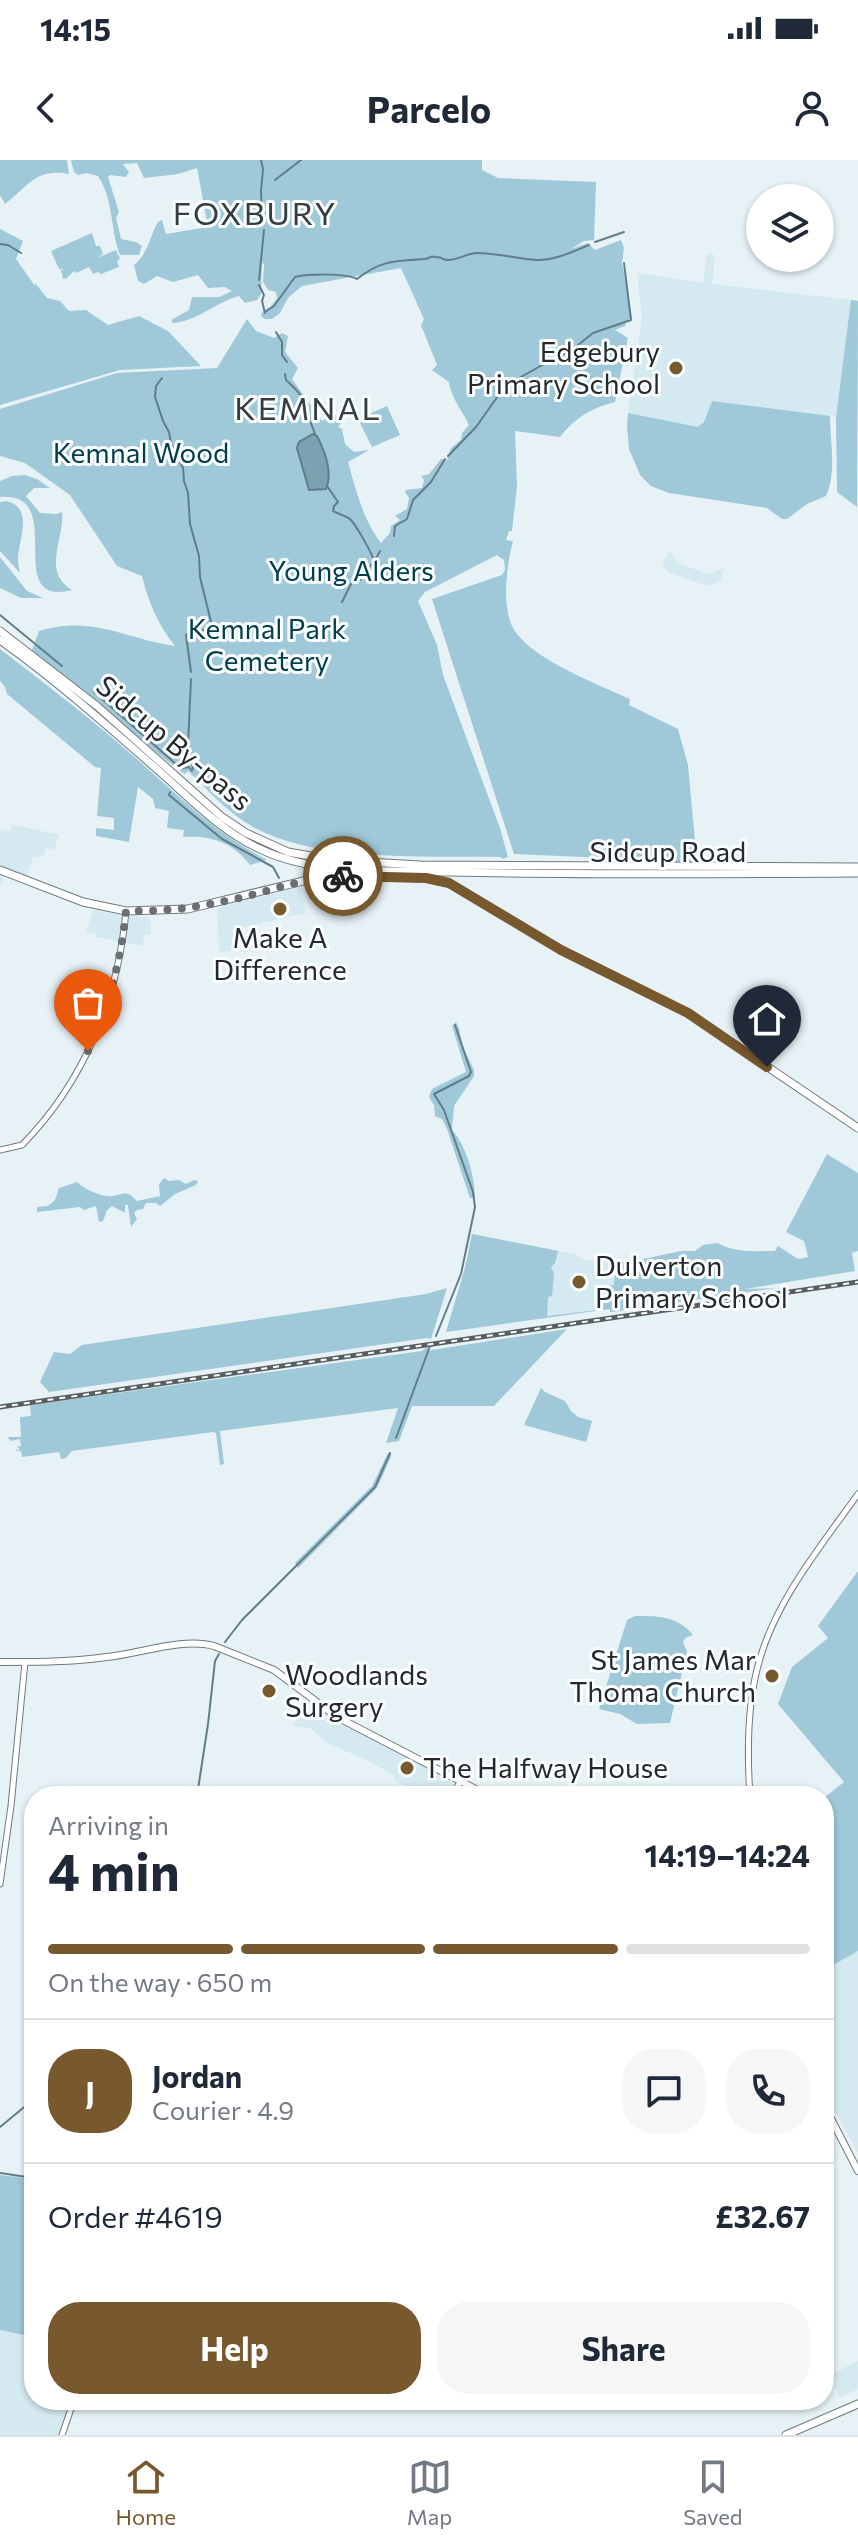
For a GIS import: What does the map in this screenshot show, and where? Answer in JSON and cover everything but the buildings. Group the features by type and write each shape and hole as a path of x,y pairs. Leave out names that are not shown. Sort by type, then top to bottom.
{"main road":[{"name":"Sidcup By-pass","path":"0,631 97,706 222,817 266,844 301,855 333,860 525,867"},
{"name":"Sidcup By-pass","path":"0,640 97,716 228,831 260,849 318,866 478,873"},
{"name":"Sidcup Road","path":"525,867 858,867"},
{"path":"0,870 83,902 126,911 188,909 324,876 426,878 449,883 561,950 688,1013 858,1128"},
{"name":"Sidcup Road","path":"478,873 858,873"},
{"path":"0,1662 106,1657 200,1643 214,1646 274,1670 337,1717 468,1786"},
{"path":"834,2124 858,2171"},
{"path":"786,2435 858,2404"}],"street":[{"path":"0,1150 22,1145 77,1073 108,1001 120,955 126,911"},
{"path":"750,1786 749,1742 759,1662 783,1605 858,1494"},
{"path":"0,1884 25,1662"},
{"path":"458,1786 460,1782"},
{"path":"62,2435 71,2410"}],"shaded area":[{"path":"707,254 715,255 712,284 851,300 836,417 712,401 704,423 698,428 628,413 642,316 637,273 703,283"},
{"path":"313,434 317,436 327,462 329,476 326,489 309,490 297,448 299,442"},
{"path":"670,551 678,563 708,574 724,568 720,582 707,586 669,573 662,563"},
{"path":"12,824 59,835 54,850 46,847 43,857 33,857 27,876 7,869 0,886 0,829 10,831"},
{"path":"300,887 306,913 241,928 240,950 219,952 217,908"},
{"path":"93,910 150,917 151,934 143,935 144,946 95,937 96,934 86,932"},
{"name":"Dulverton Primary School","path":"472,1234 576,1254 584,1260 599,1262 616,1263 703,1250 611,1308 446,1332"},
{"path":"306,1699 328,1715 411,1758 456,1786 405,1786 371,1762 327,1743 311,1729 293,1725"},
{"path":"858,1951 858,2153 834,2109 834,1963"},
{"path":"0,2330 24,2335 24,2410 67,2410 58,2435 0,2435"},
{"path":"858,2361 858,2389 840,2398 834,2384 834,2373"}],"green space":[{"path":"0,160 67,160 69,174 40,176 5,204 0,195"},
{"path":"71,160 482,160 482,170 498,178 596,182 594,240 584,241 571,249 588,243 595,250 621,240 624,248 622,263 632,317 625,326 615,330 628,338 615,402 584,415 560,437 515,431 517,486 512,531 509,531 506,540 513,541 507,572 507,608 513,628 534,650 566,670 630,699 629,705 678,729 688,765 697,863 607,862 606,858 514,854 432,599 502,575 504,560 497,555 425,592 418,601 437,645 443,675 500,828 508,857 503,859 339,852 278,838 253,827 227,808 188,771 185,774 167,761 32,650 39,631 76,626 108,630 175,646 154,612 142,576 117,566 70,495 25,463 0,456 0,409 117,373 217,368 247,319 256,331 274,338 282,333 288,336 285,352 298,368 292,379 322,421 334,413 341,423 338,427 342,429 345,444 354,452 369,450 348,462 365,515 381,543 390,533 391,526 400,520 395,516 407,509 409,498 406,490 422,488 424,480 421,476 429,474 441,459 447,460 451,448 461,440 462,433 469,425 454,399 449,382 432,370 437,365 421,325 424,319 401,268 302,286 288,298 280,313 272,319 265,319 261,316 262,312 277,298 276,292 268,290 263,282 262,262 261,294 257,300 245,303 239,296 191,319 173,323 171,320 189,310 192,297 219,297 232,291 225,287 208,288 198,275 173,282 157,276 144,284 138,281 134,265 146,250 158,222 162,220 166,234 208,227 197,168 144,178 137,163 123,164 129,172 126,177 108,177 119,212 116,218 121,239 142,246 139,255 120,255 103,185 98,176 74,172"},
{"path":"0,229 23,241 16,259 47,298 60,301 69,311 86,310 108,325 139,316 168,331 201,366 120,370 0,405"},
{"path":"92,233 96,246 100,246 103,254 97,258 116,250 119,267 93,274 89,267 76,273 74,271 63,279 61,270 64,269 59,269 51,251"},
{"path":"851,300 858,301 857,507 837,492 836,417"},
{"path":"712,401 830,416 832,467 826,496 782,519 767,508 669,493 651,486 640,475 629,449 628,413 698,427 704,422"},
{"path":"387,406 400,435 372,447 358,419"},
{"path":"25,475 50,488 34,488 26,496 40,513 62,512 56,564 63,583 72,590 51,591 40,582 31,512 20,500 0,497 0,481"},
{"path":"0,502 15,504 23,517 18,559 20,573 0,551"},
{"path":"0,557 27,591 43,598 21,598 0,588"},
{"path":"0,649 99,727 212,825 267,860 250,865 236,851 220,842 202,837 183,837 184,830 167,828 169,811 155,808 153,799 138,787 129,842 96,836 96,828 114,830 114,818 97,816 101,768 95,767 7,694 0,681"},
{"path":"456,1022 474,1076 454,1106 452,1130 469,1162 475,1198 470,1198 447,1129 442,1119 435,1116 429,1097 432,1089 466,1072 452,1026"},
{"path":"827,1154 858,1173 858,1251 852,1253 855,1271 745,1289 776,1288 446,1332 472,1234 558,1251 551,1267 554,1273 547,1316 597,1310 598,1299 612,1299 601,1287 614,1285 616,1262 695,1251 703,1245 718,1243 746,1251 775,1251 778,1246 798,1259 808,1257 804,1241 786,1232"},
{"path":"164,1178 186,1184 198,1181 160,1206 146,1203 143,1209 134,1213 137,1219 131,1227 128,1205 125,1205 125,1213 112,1206 103,1221 99,1222 96,1206 84,1210 80,1207 37,1212 37,1207 48,1206 55,1200 59,1188 77,1182 99,1194 125,1194 137,1201 160,1196 159,1184"},
{"path":"447,1288 431,1339 49,1392 40,1382 54,1352 70,1354 82,1345 426,1294"},
{"path":"567,1329 494,1406 412,1406 399,1441 386,1443 398,1408 220,1431 224,1464 220,1465 216,1433 213,1432 72,1451 61,1459 59,1452 22,1457 21,1451 14,1447 20,1450 17,1447 21,1446 20,1439 11,1441 7,1437 21,1437 20,1417 31,1416 30,1405 422,1351 427,1347 429,1351"},
{"path":"541,1388 565,1401 578,1417 592,1421 586,1442 524,1425"},
{"path":"388,1453 391,1457 377,1488 298,1568 295,1563 372,1486"},
{"path":"858,1571 858,1951 834,1964 834,1790 844,1782 778,1704 792,1667 828,1638 818,1626"},
{"path":"635,1616 674,1621 693,1635 685,1638 683,1643 687,1651 670,1723 637,1724 620,1714 599,1709 627,1620"},
{"path":"0,2175 24,2178 24,2335 0,2330"}],"waterway":[{"path":"261,160 261,191"},
{"path":"275,180 301,160"},
{"path":"261,191 262,213"},
{"path":"259,280 264,230"},
{"path":"595,242 624,232"},
{"path":"0,244 21,253"},
{"path":"265,312 274,306 295,277 327,275 357,279 389,263 432,256 452,260 477,253 543,260 589,245"},
{"path":"548,362 554,362 557,356 568,353 593,333 631,320 624,263"},
{"path":"259,285 264,295 265,313"},
{"path":"276,332 287,362"},
{"path":"448,456 476,427 505,386 544,364"},
{"path":"285,374 286,380 301,397 315,434"},
{"path":"162,378 156,386 155,397 183,468 190,524 211,622 208,629 186,635 191,672"},
{"path":"394,536 395,526 407,519 413,500 431,482 445,459"},
{"path":"327,486 338,502 333,511 351,520 374,561 360,580 352,582 342,602"},
{"path":"375,560 380,551"},
{"path":"0,615 62,666"},
{"path":"191,679 188,745 193,769"},
{"path":"94,692 177,765 189,767 192,771"},
{"path":"170,792 169,795 222,839 273,867 279,878"},
{"path":"436,1336 461,1274 475,1207 473,1192 444,1110 434,1094 469,1076 471,1072 455,1025"},
{"path":"396,1438 430,1346"},
{"path":"225,1642 242,1620 375,1487 390,1453"},
{"path":"199,1786 215,1661 219,1654"},
{"path":"0,2127 24,2107"},
{"path":"0,2173 24,2177"}],"railway":[{"path":"0,1407 858,1282"}],"way so far":[{"path":"88,1051 115,979 126,911 188,909 241,898 301,880 343,876"}],"place":[{"name":"Edgebury Primary School","path":"676,368"},
{"name":"Make A Difference","path":"280,909"},
{"name":"Dulverton Primary School","path":"579,1282"},
{"name":"St James Mar Thoma Church","path":"772,1676"},
{"name":"Woodlands Surgery","path":"269,1691"},
{"name":"The Halfway House","path":"407,1768"}],"district":[{"name":"FOXBURY","path":"255,214"},
{"name":"KEMNAL","path":"308,409"}],"route":[{"path":"343,876 426,878 449,883 561,950 688,1013 767,1067"}],"park label":[{"name":"Kemnal Wood","path":"141,453"},
{"name":"Young Alders","path":"351,571"},
{"name":"Kemnal Park Cemetery","path":"267,645"}]}
